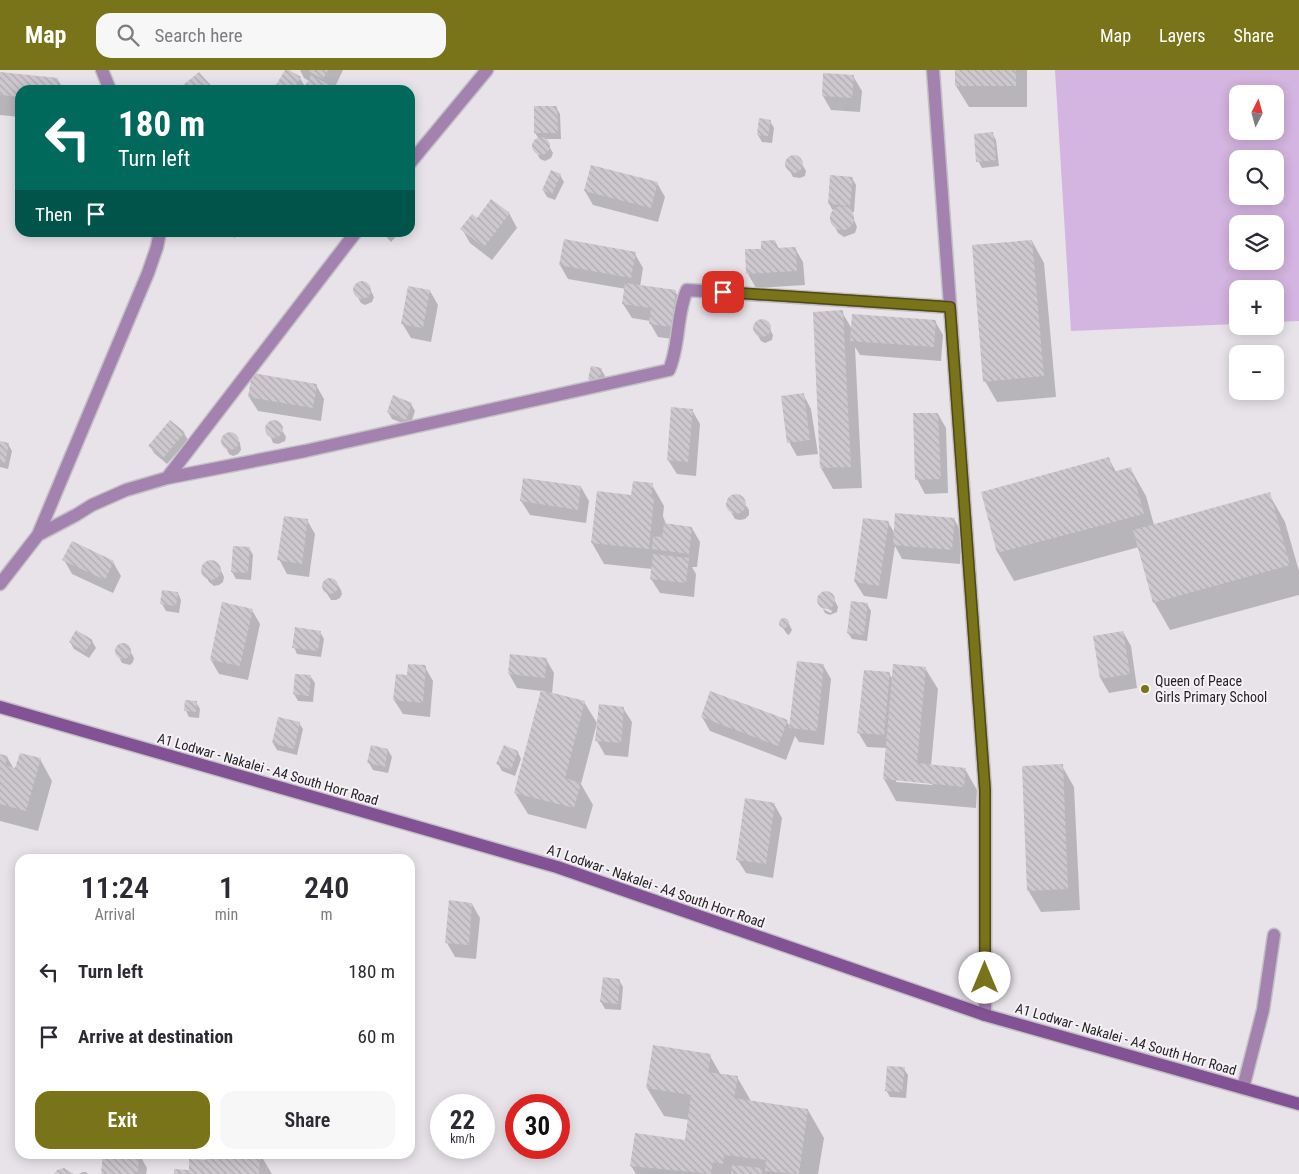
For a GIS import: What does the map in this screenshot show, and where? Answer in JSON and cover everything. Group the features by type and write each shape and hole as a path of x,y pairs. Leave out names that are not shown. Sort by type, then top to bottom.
{"main road":[{"name":"A1 Lodwar - Nakalei - A4 South Horr Road","path":"0,707 557,867 985,1015 1299,1104"}],"street":[{"path":"102,70 108,85"},
{"path":"415,157 487,70"},
{"path":"933,70 985,790 985,1015"},
{"path":"0,584 38,535 148,273 158,247 159,237"},
{"path":"168,478 352,237"},
{"path":"38,535 108,497 168,478 306,451 669,370 687,290 950,307"},
{"path":"1243,1088 1263,1010 1274,935"}],"shaded area":[{"path":"1055,70 1299,70 1299,321 1284,322 1284,280 1229,280 1229,324 1071,331"}],"building":[{"path":"285,70 289,70 301,77 296,85 276,85"},
{"path":"306,70 328,70 323,79"},
{"path":"955,70 1016,70 1016,86 955,86"},
{"path":"0,72 58,78 57,85 15,85 15,96 0,95"},
{"path":"199,72 211,85 183,85"},
{"path":"823,73 854,75 852,98 822,96"},
{"path":"311,75 330,85 306,85"},
{"path":"534,106 557,106 558,133 534,133"},
{"path":"759,118 771,120 768,136 757,135"},
{"path":"993,132 996,160 976,162 974,134"},
{"path":"541,137 547,140 550,146 547,152 541,155 535,152 532,146 535,140"},
{"path":"794,155 800,158 803,164 800,170 794,173 788,170 785,164 788,158"},
{"path":"591,165 658,182 651,208 584,191"},
{"path":"551,170 561,174 552,194 542,190"},
{"path":"830,175 853,177 850,206 828,204"},
{"path":"491,199 510,213 484,247 460,229 472,214 477,218"},
{"path":"842,206 851,209 854,218 851,227 842,230 833,227 830,218 833,209"},
{"path":"564,239 636,252 631,278 559,265"},
{"path":"775,240 776,248 796,247 797,271 746,274 745,249 761,249 761,241"},
{"path":"1032,240 1044,376 983,382 972,245"},
{"path":"362,281 368,284 371,290 368,296 362,299 356,296 353,290 356,284"},
{"path":"625,283 676,290 671,327 649,324 651,308 622,304"},
{"path":"408,286 430,290 423,328 401,324"},
{"path":"843,310 851,467 820,468 813,312"},
{"path":"852,314 936,320 934,347 850,341"},
{"path":"762,319 768,322 771,328 768,334 762,337 756,334 753,328 756,322"},
{"path":"591,366 602,368 599,381 588,379"},
{"path":"252,373 317,384 313,408 248,397"},
{"path":"804,393 810,440 787,443 781,396"},
{"path":"393,395 412,403 406,420 387,412"},
{"path":"671,407 693,409 688,462 667,460"},
{"path":"913,413 938,413 941,479 915,480"},
{"path":"170,420 185,432 163,458 148,446"},
{"path":"274,420 280,423 283,429 280,435 274,438 268,435 265,429 268,423"},
{"path":"230,432 236,435 239,441 236,447 230,450 224,447 221,441 224,435"},
{"path":"0,441 9,443 5,463 0,462"},
{"path":"1109,457 1113,472 1131,467 1144,514 997,553 981,492"},
{"path":"523,478 581,486 578,510 520,501"},
{"path":"633,481 653,483 651,498 654,499 649,549 591,543 597,491 631,495"},
{"path":"1270,492 1290,565 1153,603 1133,530"},
{"path":"736,494 743,497 746,504 743,511 736,514 729,511 726,504 729,497"},
{"path":"895,513 955,518 952,550 893,545"},
{"path":"284,516 308,519 302,564 277,560"},
{"path":"863,518 889,521 879,586 854,582"},
{"path":"664,523 692,527 689,554 652,549 653,536 662,537"},
{"path":"72,541 114,561 105,580 62,560"},
{"path":"233,546 250,547 248,573 231,572"},
{"path":"653,554 689,558 686,583 650,579"},
{"path":"211,560 218,563 221,570 218,577 211,580 204,577 201,570 204,563"},
{"path":"327,578 333,578 338,583 336,592 327,594 322,589 322,583"},
{"path":"162,590 178,592 176,606 160,604"},
{"path":"826,591 832,594 835,600 832,606 826,609 820,606 817,600 820,594"},
{"path":"851,601 868,603 864,635 847,633"},
{"path":"222,602 253,609 240,666 210,660"},
{"path":"782,618 786,618 789,623 788,627 782,628 779,625 779,621"},
{"path":"295,627 321,631 318,651 292,648"},
{"path":"76,630 93,640 85,652 69,642"},
{"path":"1123,631 1130,674 1100,679 1093,636"},
{"path":"123,643 129,645 131,651 129,657 123,659 117,657 115,651 117,645"},
{"path":"510,654 547,658 545,678 508,674"},
{"path":"797,661 824,664 817,731 789,728"},
{"path":"408,664 426,665 423,703 393,700 396,674 407,675"},
{"path":"893,664 926,667 917,763 966,768 964,787 883,779"},
{"path":"864,670 890,672 884,735 857,733"},
{"path":"295,674 311,675 309,696 293,694"},
{"path":"541,690 585,701 565,778 581,783 574,808 514,793"},
{"path":"710,691 788,720 778,746 701,717"},
{"path":"185,700 197,701 196,712 184,711"},
{"path":"599,704 624,707 621,743 595,741"},
{"path":"278,717 300,722 294,749 272,743"},
{"path":"371,745 388,749 385,767 367,763"},
{"path":"504,745 518,751 511,770 496,764"},
{"path":"20,753 41,758 26,811 0,804 0,754 8,756 5,765 15,768"},
{"path":"1063,764 1068,889 1027,891 1022,766"},
{"path":"745,798 775,803 766,864 736,860"},
{"path":"449,900 472,903 469,945 445,943"},
{"path":"603,977 620,979 618,1004 600,1002"},
{"path":"653,1045 711,1054 708,1072 738,1076 734,1098 808,1109 799,1174 765,1171 766,1160 724,1155 723,1164 713,1162 711,1174 630,1166 635,1133 685,1140 691,1095 646,1088"},
{"path":"887,1066 905,1067 902,1092 885,1091"},
{"path":"102,1159 139,1159 138,1172 134,1171 134,1174 101,1174"},
{"path":"189,1159 260,1159 259,1174 174,1174 174,1169 189,1170"},
{"path":"732,1165 762,1168 762,1174 731,1174"},
{"path":"64,1168 74,1174 54,1174 57,1170"}],"place":[{"name":"Queen of Peace Girls Primary School","path":"1145,689"}],"route":[{"path":"723,292 950,307 985,790 985,978"}]}
